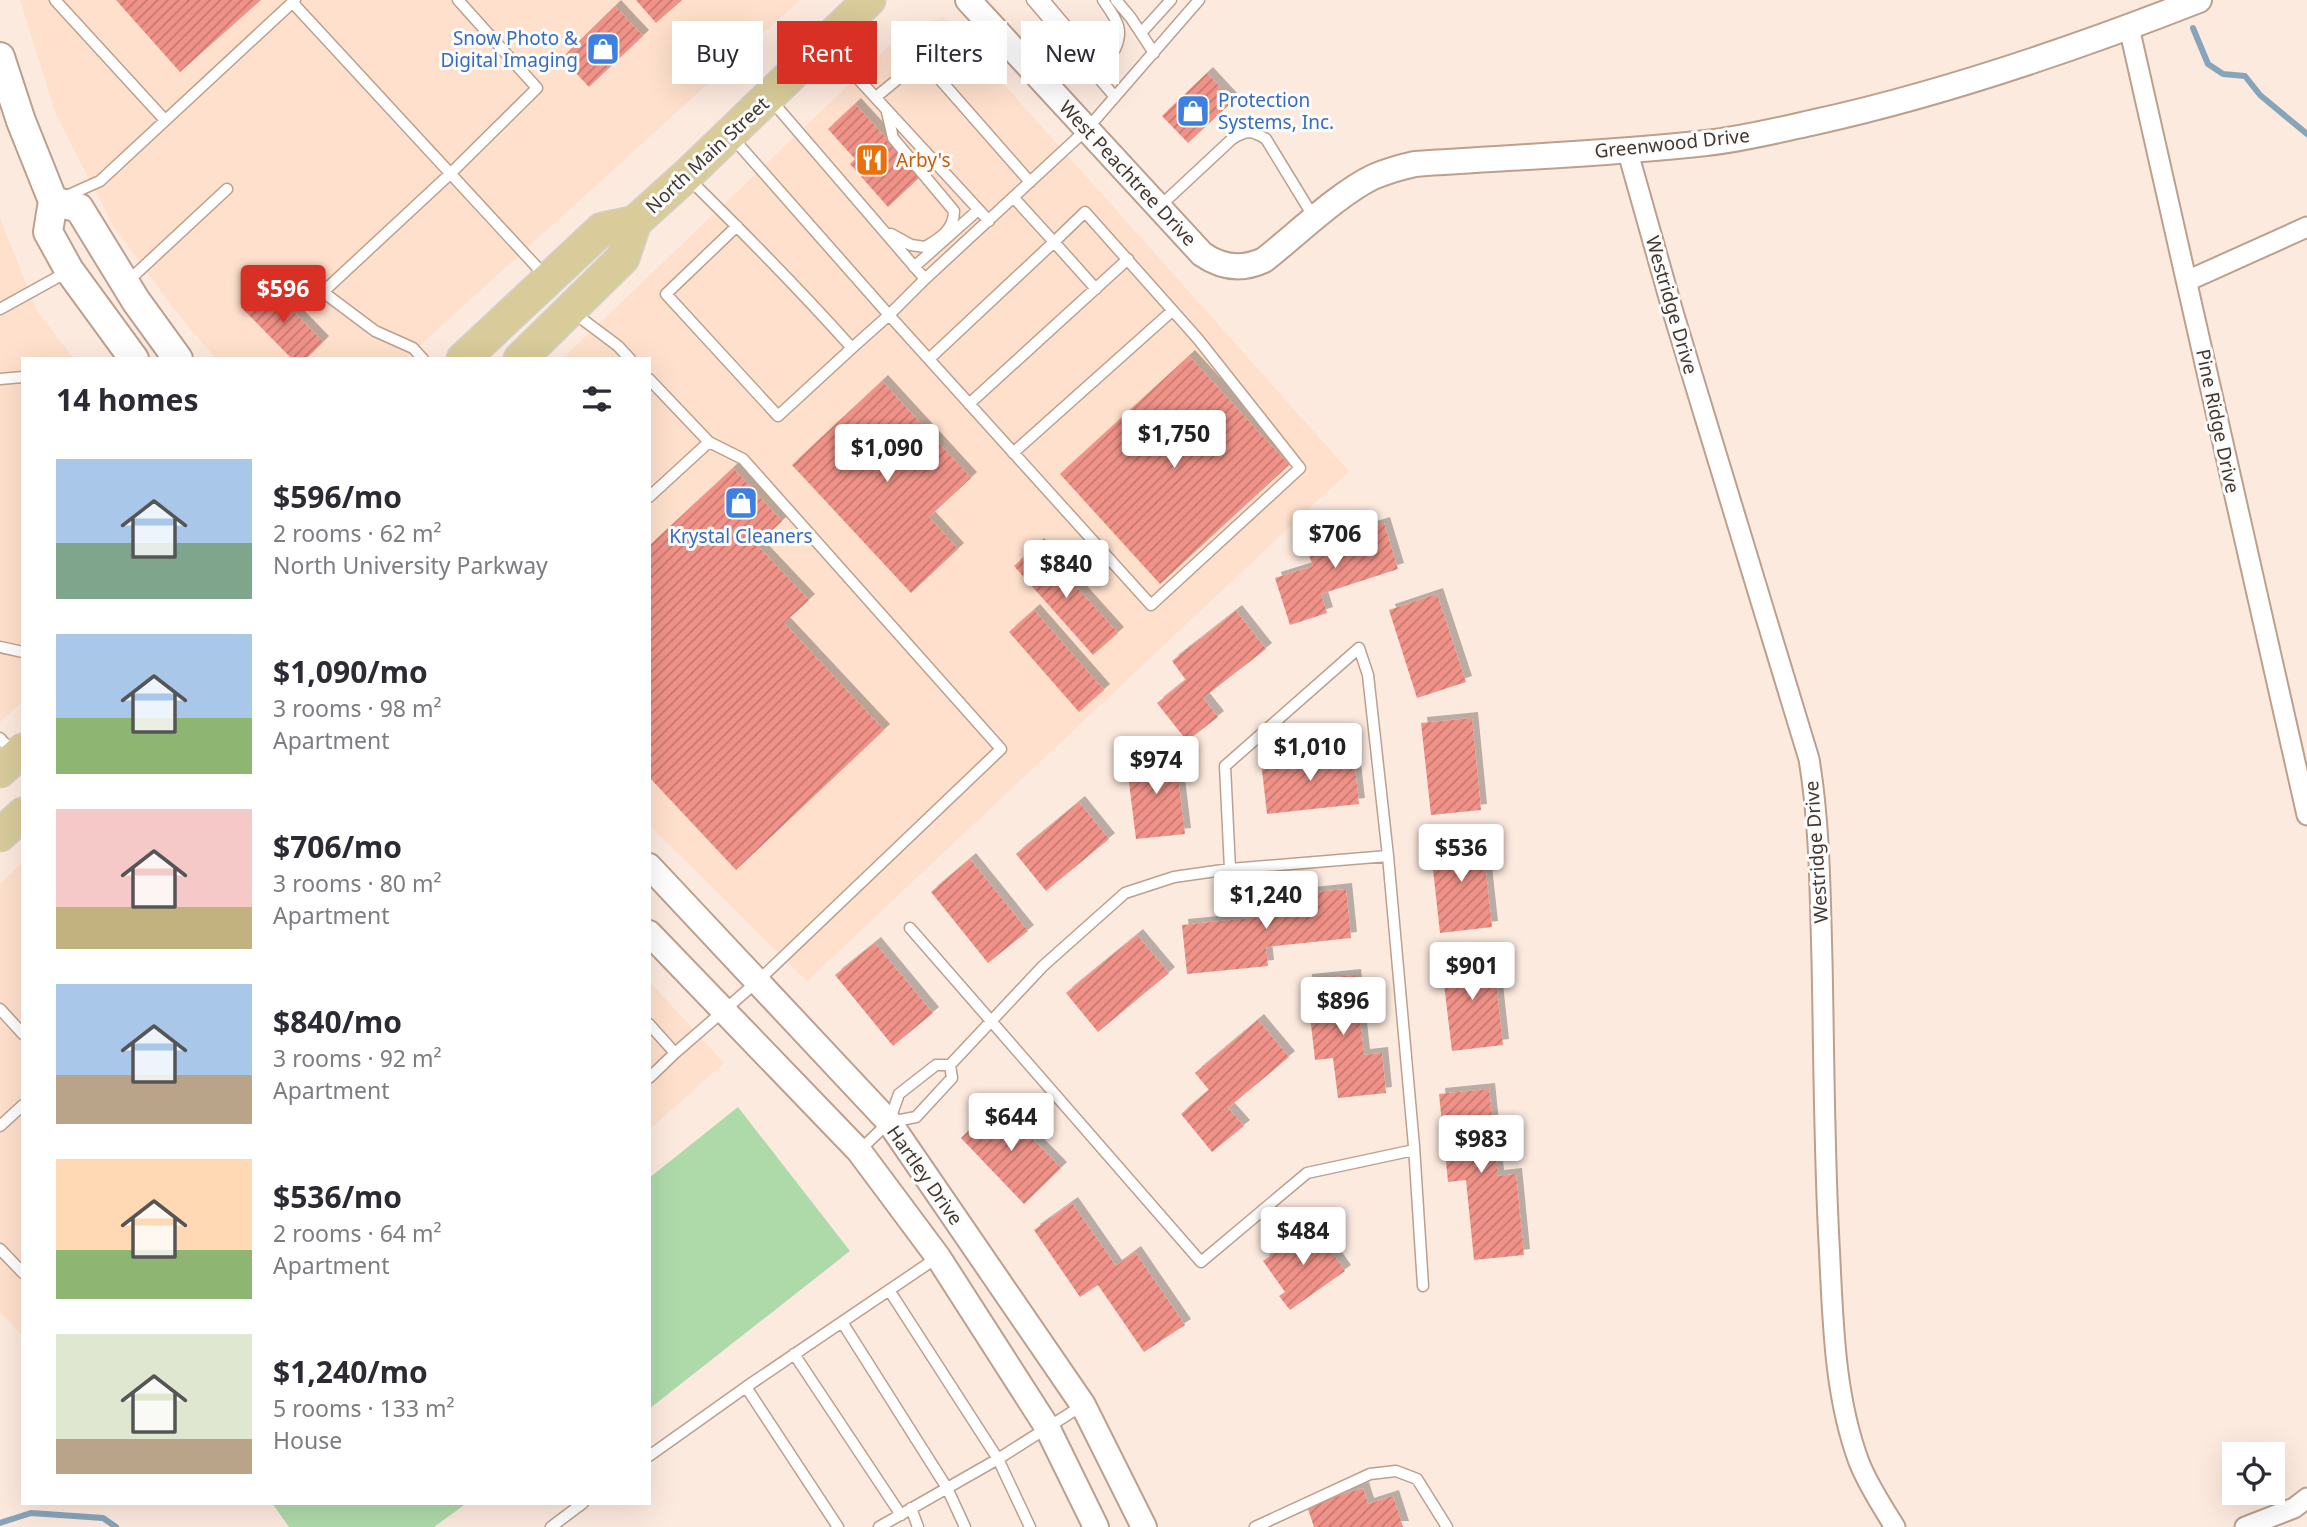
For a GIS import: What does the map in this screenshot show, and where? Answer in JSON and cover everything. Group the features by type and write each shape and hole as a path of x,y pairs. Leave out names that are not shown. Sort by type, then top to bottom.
{"main road":[{"name":"North Main Street","path":"845,21 865,1"},
{"path":"0,57 21,121 53,201 48,232 69,270 133,357"},
{"name":"North Main Street","path":"522,357 623,258 635,222 781,84"},
{"path":"53,201 79,208 126,284 177,357"},
{"name":"North Main Street","path":"465,357 602,229 635,222"},
{"path":"555,273 570,310"},
{"path":"0,835 21,816"}],"street":[{"name":"West Peachtree Drive","path":"968,0 1202,254"},
{"name":"Greenwood Drive","path":"1202,254 1232,267 1254,265 1264,260 1350,191 1373,177 1407,166 1707,143 1862,112 1983,77 2199,0"},
{"name":"Pine Ridge Drive","path":"2129,27 2307,815"},
{"name":"Westridge Drive","path":"1627,149 1673,312 1809,759 1819,861 1827,1196 1833,1318 1840,1390 1860,1463 1872,1490 1895,1527"},
{"path":"2187,281 2307,227"},
{"name":"Hartley Drive","path":"651,868 889,1122 1083,1405 1144,1527"},
{"name":"Hartley Drive","path":"651,935 859,1151 938,1257 1047,1427 1096,1527"},
{"path":"2245,1527 2294,1508 2307,1498"}],"lane":[{"path":"55,0 164,119"},
{"path":"421,357 413,348 375,331 323,292 451,173 537,88 458,0"},
{"path":"1032,0 1115,97"},
{"path":"1044,0 1077,38 1094,52 1103,54 1115,49 1121,36 1116,18 1102,0"},
{"path":"1116,0 1154,53"},
{"path":"1140,33 1171,0"},
{"path":"737,226 666,294 779,416 1087,129 1199,0"},
{"path":"53,201 100,181 294,1 451,173 555,273"},
{"path":"876,97 922,60 1030,183"},
{"path":"864,84 989,221"},
{"path":"768,97 925,279"},
{"path":"881,228 911,245 925,247 949,229 954,220 954,211 893,138 886,109"},
{"path":"1159,207 1232,139 1243,132 1253,131 1266,139 1315,220"},
{"path":"729,134 890,315 929,359 969,404 1151,605 1300,468 1198,339 1085,212 929,359"},
{"path":"686,176 852,348"},
{"path":"126,284 226,189"},
{"path":"1014,198 1096,289"},
{"path":"914,267 978,210"},
{"path":"969,404 1128,259"},
{"path":"0,309 69,270"},
{"path":"570,310 618,346 628,357"},
{"path":"1013,453 1172,311"},
{"path":"0,379 21,377"},
{"path":"651,381 709,442 743,459 1001,749 759,981 651,1076"},
{"path":"651,496 709,442"},
{"path":"0,647 21,652"},
{"path":"1230,869 1225,766 1359,648 1368,675 1388,856 1423,1286"},
{"path":"859,1151 889,1122 899,1094 936,1065 950,1065 1043,966 1125,893 1174,877 1230,869 1388,856"},
{"path":"910,928 1201,1262 1307,1173 1414,1150"},
{"path":"0,1009 21,1032"},
{"path":"651,1026 674,1053"},
{"path":"889,1122 916,1117 952,1078 950,1065"},
{"path":"0,1126 21,1107"},
{"path":"0,1249 21,1271"},
{"path":"651,1455 938,1257"},
{"path":"889,1290 998,1458 1030,1527"},
{"path":"842,1322 947,1488 965,1527"},
{"path":"794,1354 901,1514"},
{"path":"746,1387 838,1527"},
{"path":"879,1527 1083,1405"},
{"path":"1255,1527 1278,1522 1370,1474 1396,1471 1417,1479 1447,1527"},
{"path":"551,1527 580,1505"},
{"path":"912,1508 918,1527"}],"shaded area":[{"path":"20,0 800,0 763,34 763,21 672,21 672,84 708,84 407,357 214,357 173,308 114,227 56,115"},
{"path":"944,17 948,21 931,21"},
{"path":"891,44 891,84 1004,84 1349,471 807,981 651,827 651,357 564,357 849,84 877,84 877,58"},
{"path":"0,218 37,311 72,357 21,357 21,703 0,722"},
{"path":"21,864 21,1334 0,1312 0,884"},
{"path":"651,983 724,1063 651,1128"}],"green space":[{"path":"738,1107 850,1251 651,1407 651,1176"},
{"path":"273,1505 464,1505 434,1527 289,1527"}],"building":[{"path":"116,0 261,0 180,72"},
{"path":"636,0 682,0 656,23"},
{"path":"615,6 643,36 589,87 562,58"},
{"path":"1207,73 1233,101 1188,143 1162,116"},
{"path":"855,104 921,176 888,207 850,164 855,159 828,129"},
{"path":"269,286 323,342 308,357 290,357 244,310"},
{"path":"1189,356 1289,465 1160,584 1060,474"},
{"path":"882,381 971,478 929,517 958,549 911,593 792,465"},
{"path":"733,468 782,521 757,545 809,600 784,623 884,730 736,870 651,779 651,544"},
{"path":"1384,523 1398,569 1321,594 1327,613 1290,625 1275,578 1313,566 1306,547"},
{"path":"1038,544 1118,633 1093,655 1014,566"},
{"path":"1437,594 1466,682 1417,698 1389,610"},
{"path":"1034,610 1104,690 1079,712 1009,632"},
{"path":"1236,611 1266,649 1203,698 1218,717 1187,741 1157,703 1186,680 1172,661"},
{"path":"1472,718 1481,810 1431,815 1421,723"},
{"path":"1175,752 1185,834 1136,839 1126,758"},
{"path":"1353,753 1359,804 1267,814 1261,762"},
{"path":"1079,802 1109,839 1046,891 1016,854"},
{"path":"1482,836 1492,927 1440,933 1430,842"},
{"path":"970,859 1028,931 988,963 931,892"},
{"path":"1346,889 1351,938 1266,947 1268,966 1187,974 1182,925 1262,917 1260,898"},
{"path":"1137,935 1169,973 1098,1032 1066,993"},
{"path":"875,943 933,1013 893,1046 835,975"},
{"path":"1493,953 1503,1045 1452,1051 1441,959"},
{"path":"1355,975 1364,1055 1382,1053 1386,1093 1338,1098 1333,1058 1315,1060 1306,980"},
{"path":"1258,1020 1289,1057 1228,1108 1244,1126 1212,1152 1181,1114 1209,1090 1195,1073"},
{"path":"1489,1089 1498,1176 1516,1174 1524,1255 1474,1260 1466,1180 1448,1182 1439,1094"},
{"path":"997,1103 1061,1168 1024,1204 961,1138"},
{"path":"1072,1203 1116,1266 1135,1252 1185,1325 1144,1352 1098,1285 1080,1297 1034,1230"},
{"path":"1313,1225 1345,1271 1290,1310 1279,1296 1285,1292 1263,1261"},
{"path":"1363,1488 1368,1504 1393,1496 1403,1527 1314,1527 1307,1506"}],"waterway":[{"path":"2193,28 2208,64 2223,74 2245,76 2260,95 2307,134"},
{"path":"0,1523 31,1513 103,1518 116,1527"}],"place":[{"name":"Snow Photo & Digital Imaging","path":"603,49"},
{"name":"Protection Systems, Inc.","path":"1193,111"},
{"name":"Arby's","path":"872,160"},
{"name":"Krystal Cleaners","path":"741,503"}]}
